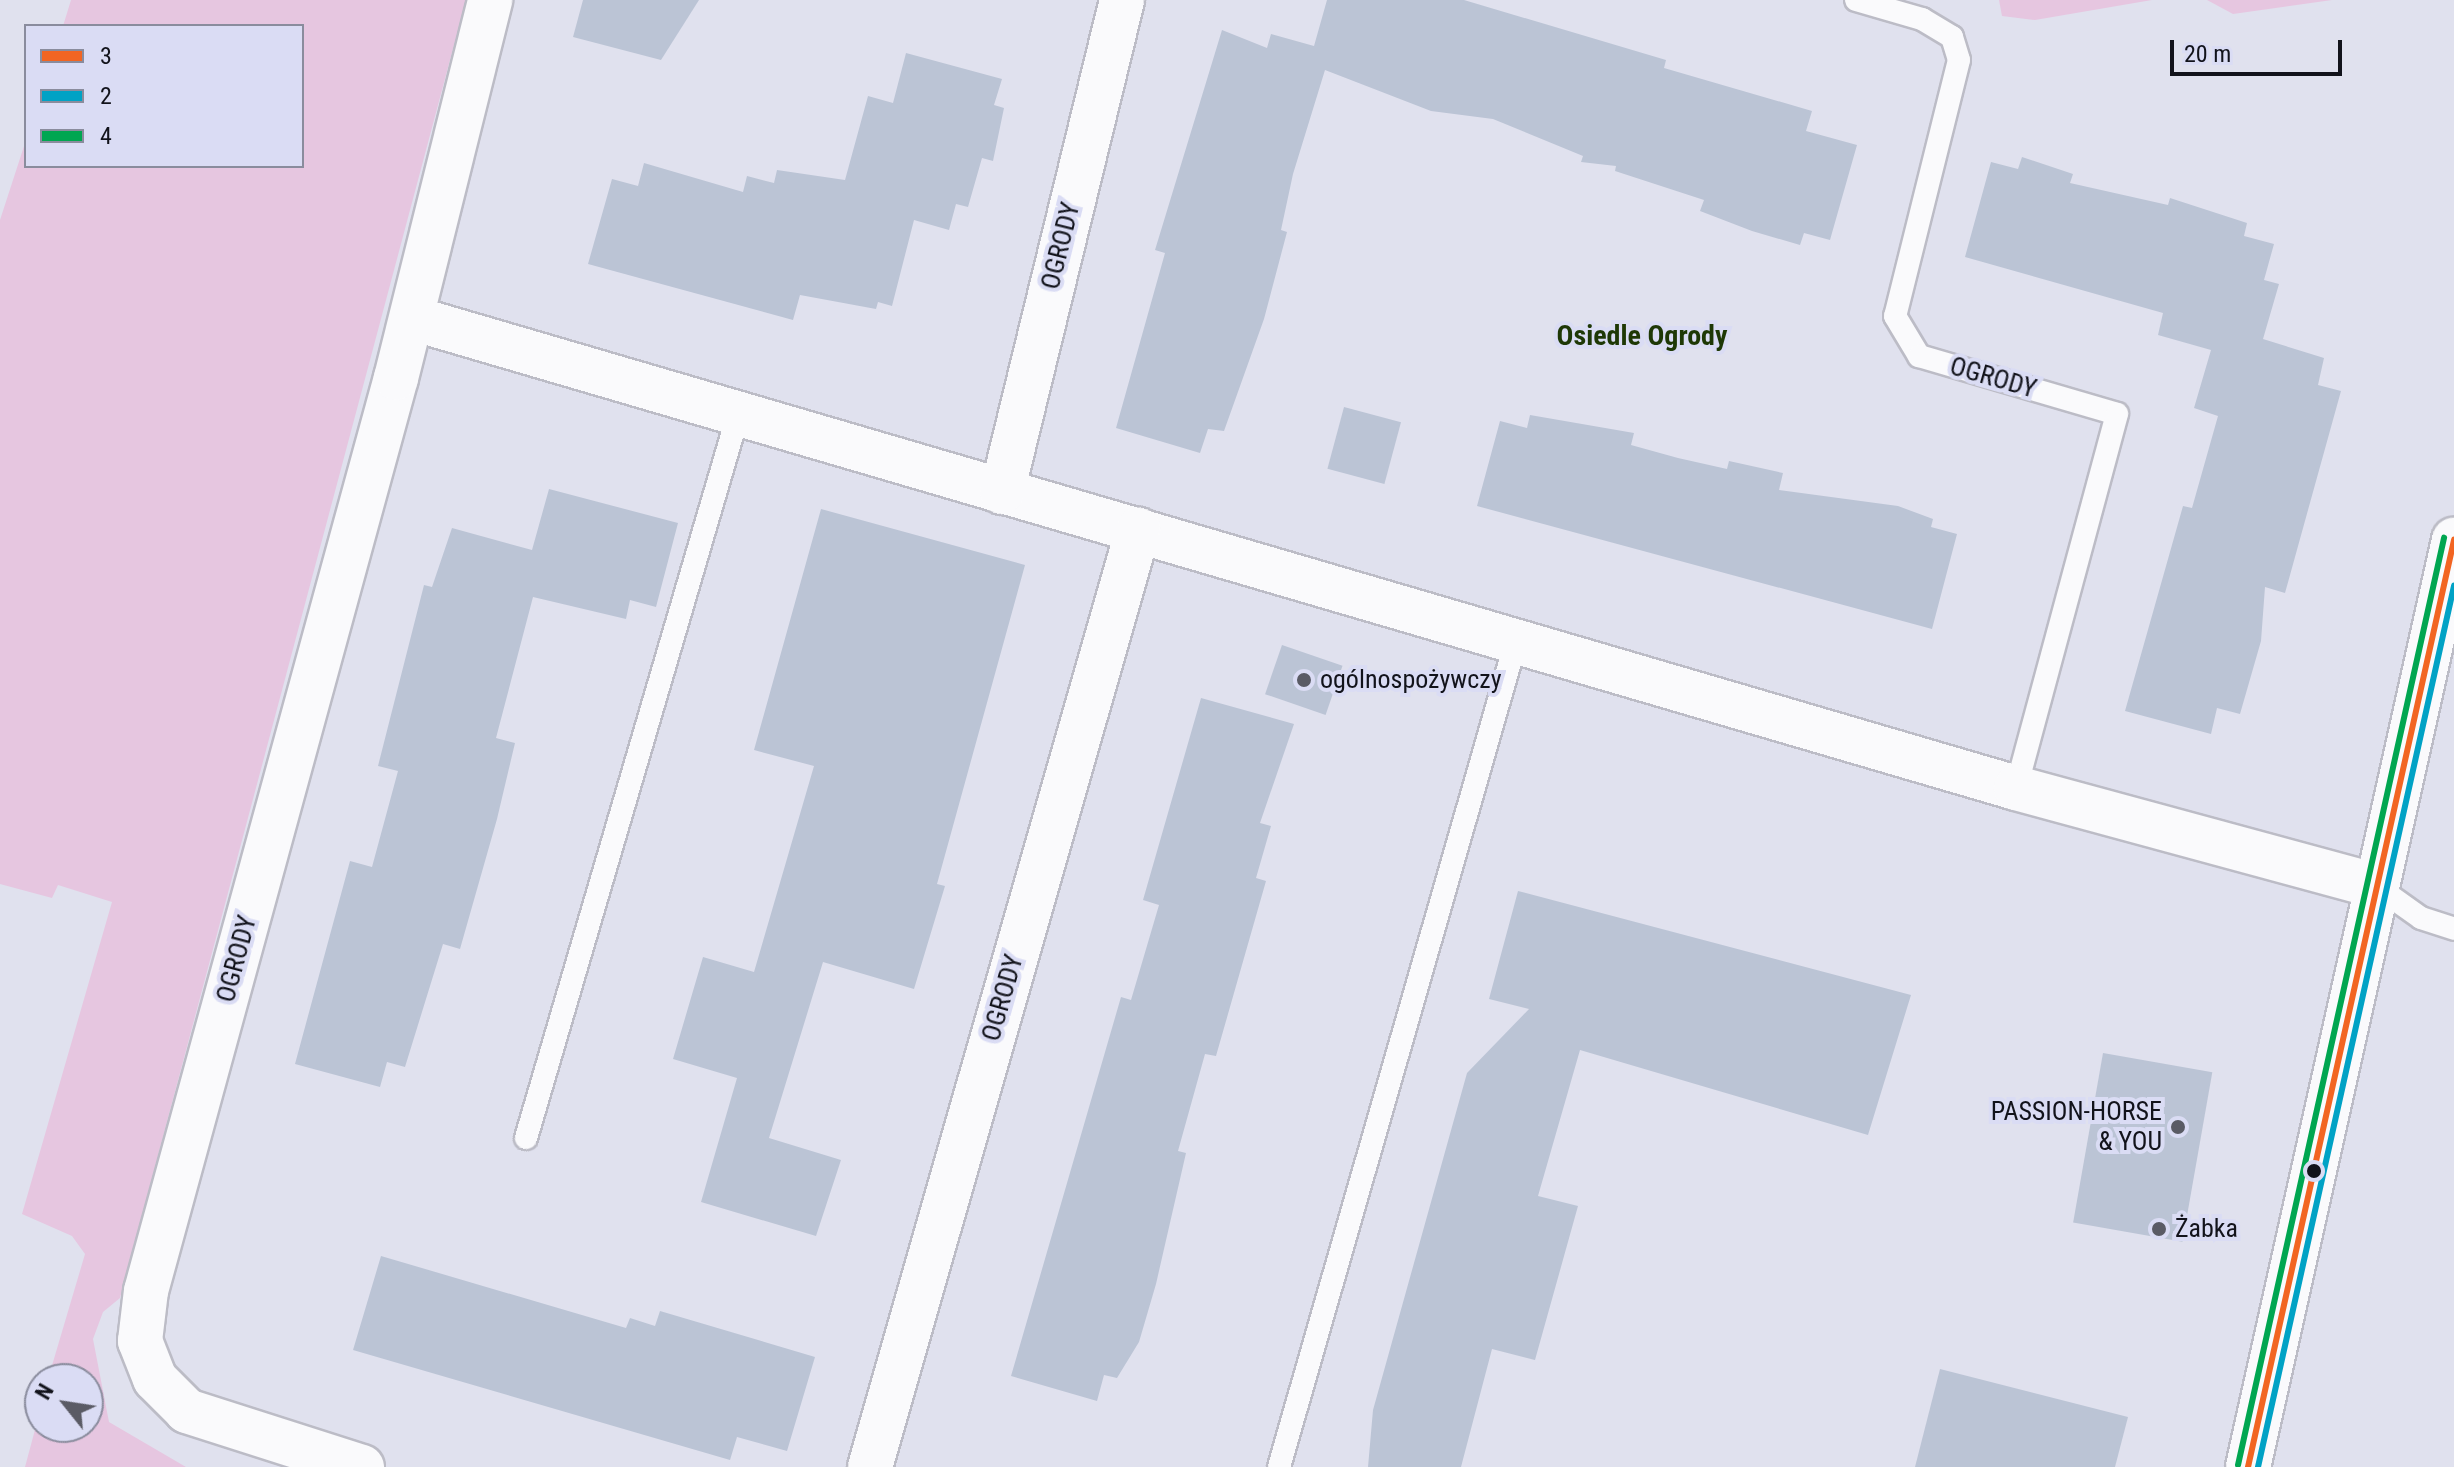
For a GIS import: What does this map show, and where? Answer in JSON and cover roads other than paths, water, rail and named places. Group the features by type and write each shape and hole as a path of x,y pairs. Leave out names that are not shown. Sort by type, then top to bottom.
{"street":[{"name":"OGRODY","path":"362,1467 187,1411 155,1379 140,1341 146,1291 412,318 490,0"},
{"name":"OGRODY","path":"1002,492 1122,0"},
{"path":"412,318 2016,788 2376,886"},
{"name":"OGRODY","path":"870,1467 1138,530"},
{"path":"2248,1467 2454,540"}],"lane":[{"name":"OGRODY","path":"1856,0 1922,19 1952,37 1959,60 1895,316 1919,356 2117,414 2016,788"},
{"path":"526,1138 738,415"},
{"path":"1279,1467 1516,641"},
{"path":"2376,886 2421,918 2454,929"}],"place":[{"name":"ogólnospożywczy","path":"1304,680"},
{"name":"PASSION-HORSE & YOU","path":"2178,1127"},
{"name":"Żabka","path":"2159,1229"}],"district":[{"name":"Osiedle Ogrody","path":"1642,336"}]}
